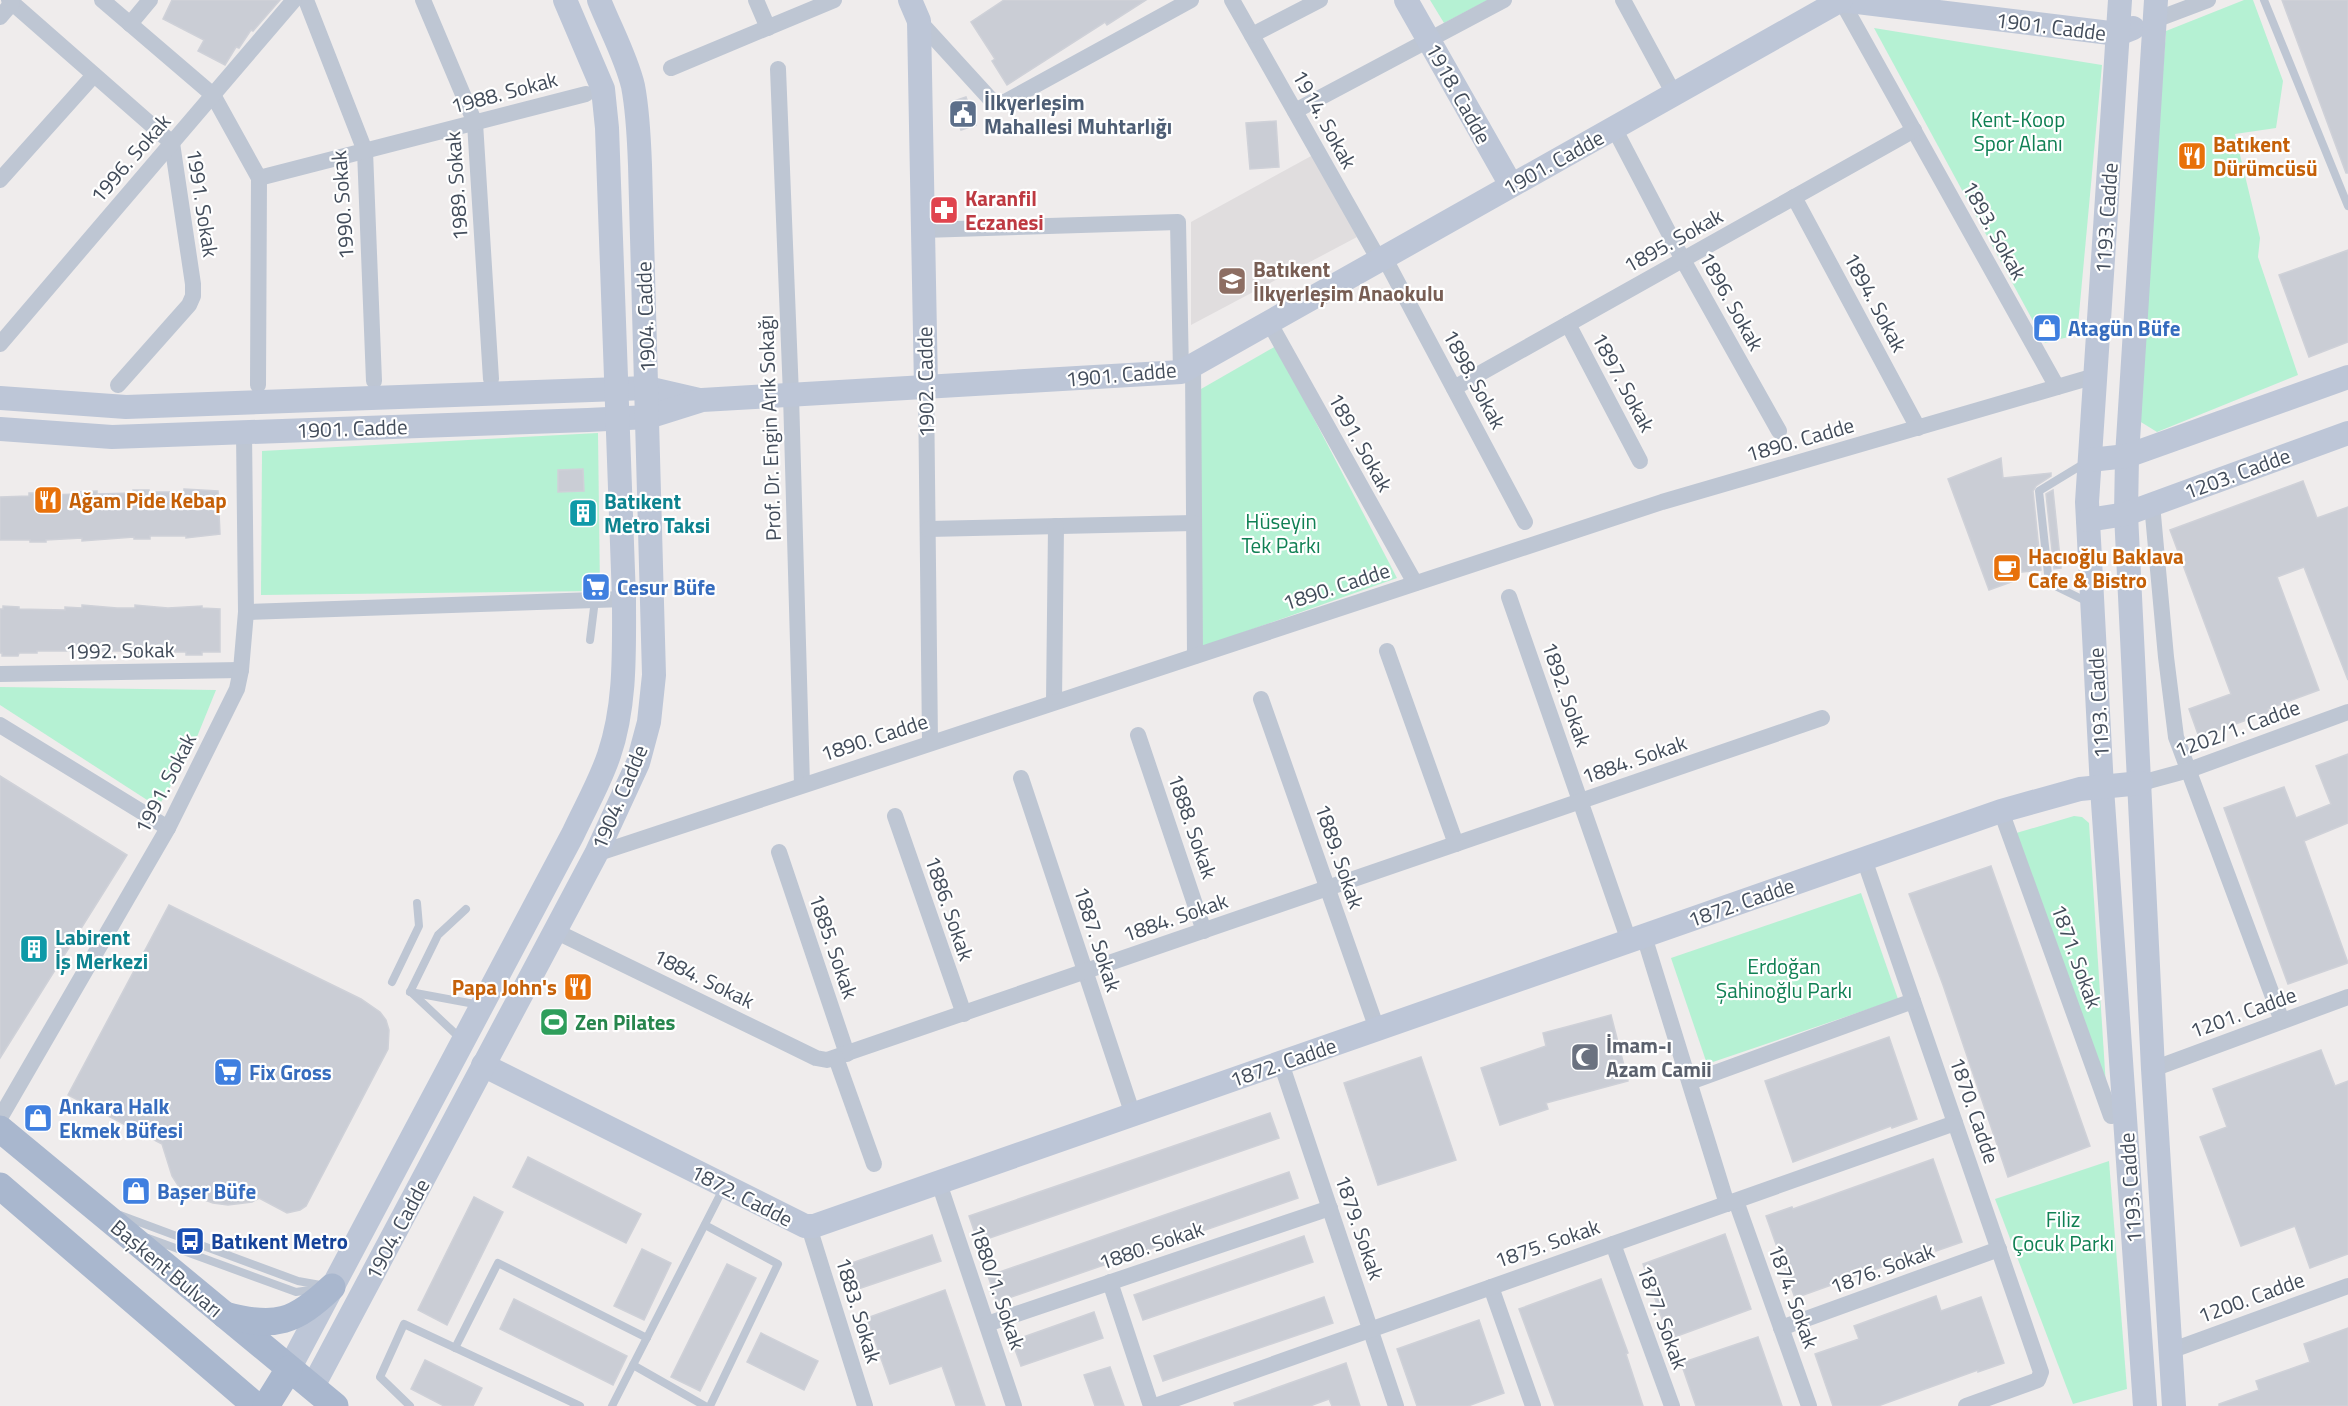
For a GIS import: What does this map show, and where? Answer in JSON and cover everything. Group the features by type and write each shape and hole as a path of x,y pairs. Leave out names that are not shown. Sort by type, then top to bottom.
{"main road":[{"name":"1904. Cadde","path":"289,1369 573,834 609,755 618,719 624,674 624,599 607,128 603,89 565,0"},
{"name":"1904. Cadde","path":"308,1397 596,854 638,763 649,722 654,675 648,417 637,114 626,64 599,0"},
{"name":"1918. Cadde","path":"1406,0 1511,186"},
{"name":"1901. Cadde","path":"0,429 112,437 648,417 702,400 926,387 1186,368 1674,94 1848,0 2118,34"},
{"name":"1193. Cadde","path":"2120,0 2088,520 2102,788 2145,1406"},
{"name":"1902. Cadde","path":"917,7 926,387"},
{"name":"1193. Cadde","path":"2156,10 2127,456 2126,514 2141,783 2153,1069 2174,1406"},
{"path":"2118,34 2156,10"},
{"path":"2090,460 2127,456 2348,377"},
{"name":"1901. Cadde","path":"0,398 126,407 647,388 702,400"},
{"name":"1203. Cadde","path":"2088,520 2126,514 2348,433"},
{"name":"1872. Cadde","path":"483,1065 809,1227 2001,811 2080,789 2141,783"},
{"name":"Başkent Bulvarı","path":"0,1129 289,1369 308,1397 335,1406"},
{"path":"0,1186 256,1406"},
{"path":"223,1315 253,1321 285,1320 312,1306 332,1287"},
{"path":"266,1406 289,1369"}],"street":[{"name":"1991. Sokak","path":"102,0 213,95 259,178 258,385"},
{"path":"130,24 150,0"},
{"name":"1996. Sokak","path":"0,344 294,0"},
{"name":"1990. Sokak","path":"306,0 365,151 374,381"},
{"name":"1989. Sokak","path":"423,0 476,123 491,379"},
{"path":"756,0 768,28"},
{"path":"671,68 834,0"},
{"path":"917,7 993,102 998,104 1191,0"},
{"name":"1914. Sokak","path":"1232,0 1382,259"},
{"path":"1252,35 1320,0"},
{"path":"1295,111 1504,0"},
{"path":"1623,0 1674,94"},
{"name":"1893. Sokak","path":"1848,0 1914,130 2057,387"},
{"path":"2156,10 2208,0"},
{"name":"1991. Sokak","path":"11,1 172,143 193,296 189,304 118,385"},
{"path":"0,17 11,1"},
{"name":"Prof. Dr. Engin Arık Sokağı","path":"778,69 791,395 802,785"},
{"path":"0,180 94,75"},
{"name":"1988. Sokak","path":"259,178 586,94"},
{"name":"1896. Sokak","path":"1614,128 1683,260 1779,431"},
{"name":"1895. Sokak","path":"1454,388 1914,130"},
{"name":"1894. Sokak","path":"1794,197 1918,428"},
{"path":"923,230 1178,222 1194,523 1195,656"},
{"name":"1898. Sokak","path":"1382,259 1525,522"},
{"name":"1891. Sokak","path":"1269,322 1415,584"},
{"name":"1897. Sokak","path":"1569,324 1640,461"},
{"name":"1890. Cadde","path":"596,854 1662,502 2096,376"},
{"name":"1902. Cadde","path":"926,387 930,742"},
{"name":"1991. Sokak","path":"0,1118 168,828 231,704 241,670 246,612 244,432"},
{"path":"2152,504 2176,737 2282,1021"},
{"path":"927,529 1194,523"},
{"path":"1054,702 1056,526"},
{"name":"1892. Sokak","path":"1509,597 1580,801 1637,938"},
{"path":"246,612 624,599"},
{"path":"1387,651 1456,844"},
{"name":"1992. Sokak","path":"0,674 241,670"},
{"name":"1889. Sokak","path":"1261,699 1377,1029"},
{"name":"1202/1. Cadde","path":"2141,783 2188,770 2348,712"},
{"name":"1884. Sokak","path":"555,931 824,1060 964,1014 1822,718"},
{"path":"0,725 168,828"},
{"name":"1888. Sokak","path":"1138,735 1204,931"},
{"name":"1887. Sokak","path":"1021,778 1132,1115"},
{"name":"1871. Sokak","path":"2001,811 2111,1116"},
{"name":"1886. Sokak","path":"895,816 964,1014"},
{"name":"1885. Sokak","path":"779,852 874,1164"},
{"name":"1870. Cadde","path":"1864,859 2041,1372 2041,1377 2037,1380 1966,1406"},
{"name":"1874. Sokak","path":"1637,938 1731,1202 1809,1406"},
{"name":"1201. Cadde","path":"2153,1069 2348,997"},
{"path":"1690,1082 1913,1001"},
{"name":"1879. Sokak","path":"1281,1063 1396,1406"},
{"name":"1875. Sokak","path":"1153,1406 1955,1123"},
{"name":"1880/1. Sokak","path":"939,1183 1014,1406"},
{"name":"1880. Sokak","path":"987,1324 1329,1208"},
{"name":"1883. Sokak","path":"809,1227 865,1406"},
{"name":"1877. Sokak","path":"1613,1244 1672,1406"},
{"name":"1876. Sokak","path":"1781,1328 1999,1249"},
{"path":"1110,1282 1153,1406"},
{"name":"1200. Cadde","path":"2170,1351 2348,1286"},
{"path":"1491,1287 1533,1406"}],"lane":[{"path":"2264,0 2348,206"},
{"path":"2090,460 2040,491 2049,583 2092,605"},
{"path":"590,640 595,600"},
{"path":"392,982 419,926 417,903"},
{"path":"410,992 438,935 466,909"},
{"path":"410,992 482,1006"},
{"path":"410,992 463,1041"},
{"path":"612,1406 725,1186"},
{"path":"89,1203 298,1281 332,1287"},
{"path":"115,1225 296,1292 332,1287"},
{"path":"633,1365 707,1406 778,1264 705,1225"},
{"path":"455,1348 498,1263 647,1338"},
{"path":"410,1406 380,1377 404,1324 580,1406"}],"shaded area":[{"name":"Batıkent İlkyerleşim Anaokulu","path":"1313,155 1357,237 1191,325 1191,222"}],"green space":[{"path":"1430,0 1488,0 1444,23"},
{"path":"2244,0 2253,0 2283,81 2276,128 2235,134 2260,238 2258,257 2298,375 2157,432 2136,419 2166,31"},
{"name":"Kent-Koop Spor Alanı","path":"1874,28 2102,65 2078,325 2072,336 2045,343"},
{"name":"Hüseyin Tek Parkı","path":"1276,346 1397,578 1199,648 1201,389"},
{"path":"598,433 600,591 261,595 262,451"},
{"path":"0,687 216,690 190,754 158,807 0,705"},
{"path":"2074,816 2082,817 2089,823 2106,1086 2013,834"},
{"name":"Erdoğan Şahinoğlu Parkı","path":"1861,893 1898,999 1707,1064 1671,958"},
{"name":"Filiz Çocuk Parkı","path":"2109,1161 2127,1389 2073,1404 1995,1199"}],"building":[{"path":"172,0 280,0 253,31 251,30 239,48 236,47 225,65 198,51 204,40 163,19"},
{"path":"1004,0 1146,0 1107,25 1105,22 1007,85 992,61 995,59 971,22"},
{"path":"2282,0 2348,0 2348,173 2346,173"},
{"name":"İlkyerleşim Mahallesi Muhtarlığı","path":"966,97 976,125 961,130 951,102"},
{"path":"1276,121 1279,167 1250,169 1246,123"},
{"path":"2348,250 2348,342 2309,357 2279,275"},
{"path":"2001,458 2003,478 2051,473 2051,476 2036,486 2033,491 2041,570 2013,573 2014,581 1989,590 1948,479"},
{"path":"583,469 584,491 558,492 558,470"},
{"path":"2303,481 2317,518 2348,507 2348,680 2304,567 2277,577 2319,690 2268,709 2269,712 2199,737 2189,709 2231,694 2170,530"},
{"path":"184,489 218,491 220,534 186,538 186,536 150,536 150,539 134,539 134,537 82,541 82,538 46,540 46,542 0,540 0,497 29,496 29,493 81,494 80,492 97,491 97,494 133,493 133,490 184,492"},
{"path":"2053,490 2061,568 2054,569 2046,494"},
{"name":"Batıkent Metro Taksi","path":"590,500 594,523 577,526 573,503"},
{"path":"82,605 117,608 135,608 135,605 168,608 202,606 202,608 220,609 220,652 186,655 186,652 134,654 134,651 98,651 98,654 82,654 82,651 37,651 37,653 19,653 18,656 2,656 0,653 0,609 3,609 3,606 19,607 19,609 65,610 65,607 82,608"},
{"path":"2348,754 2348,823 2304,841 2348,963 2288,984 2224,808 2284,787 2296,818 2331,804 2316,766"},
{"name":"Labirent İş Merkezi","path":"0,776 127,855 0,1058"},
{"path":"1991,866 2090,1146 2008,1177 1943,985 1909,894"},
{"name":"Fix Gross","path":"169,905 361,999 380,1012 386,1020 389,1030 388,1049 306,1206 300,1210 287,1213 259,1198 252,1202 228,1205 213,1203 191,1195 179,1187 172,1176 162,1144 68,1095"},
{"path":"1611,1015 1628,1081 1546,1103 1548,1109 1500,1125 1481,1068 1546,1046 1543,1033"},
{"path":"1889,1037 1917,1119 1892,1128 1891,1126 1793,1162 1765,1081"},
{"path":"2321,1050 2335,1086 2348,1081 2348,1254 2310,1268 2295,1226 2241,1246 2200,1137 2227,1127 2213,1089"},
{"path":"1421,1057 1456,1160 1378,1185 1344,1083"},
{"path":"1270,1113 1279,1138 978,1242 969,1216"},
{"path":"528,1157 641,1214 626,1243 513,1187"},
{"path":"1933,1159 1962,1242 1936,1251 1935,1248 1795,1298 1766,1216 1792,1207 1793,1209"},
{"path":"1289,1172 1298,1198 997,1302 988,1276"},
{"path":"474,1197 503,1212 447,1325 418,1310"},
{"path":"1725,1234 1751,1309 1669,1339 1643,1264"},
{"path":"932,1235 941,1261 858,1289 849,1264"},
{"path":"1304,1236 1313,1262 1143,1320 1134,1295"},
{"path":"642,1249 671,1263 644,1320 614,1306"},
{"path":"727,1264 756,1278 700,1391 671,1377"},
{"path":"1601,1279 1628,1353 1626,1354 1643,1406 1555,1406 1519,1309"},
{"path":"945,1290 985,1406 956,1406 942,1366 890,1384 867,1318"},
{"path":"1936,1296 1941,1311 1981,1297 2004,1363 1878,1406 1833,1406 1815,1354 1859,1339 1854,1326"},
{"path":"1324,1297 1333,1323 1163,1381 1154,1356"},
{"path":"514,1299 627,1356 613,1385 500,1329"},
{"path":"1094,1312 1103,1338 1021,1366 1012,1341"},
{"path":"1479,1320 1504,1393 1468,1406 1417,1406 1397,1349"},
{"path":"2348,1328 2348,1406 2219,1406 2219,1404 2259,1390 2256,1381 2310,1362 2304,1344"},
{"path":"761,1333 818,1361 804,1390 747,1362"},
{"path":"1758,1337 1782,1406 1696,1406 1681,1363"},
{"path":"425,1360 482,1388 473,1406 444,1406 411,1389"},
{"path":"1346,1363 1360,1406 1332,1406 1329,1399 1310,1406 1235,1406 1234,1403"},
{"path":"1110,1367 1124,1406 1095,1406 1084,1375"}],"place":[{"name":"İlkyerleşim Mahallesi Muhtarlığı","path":"963,114"},
{"name":"Batıkent Dürümcüsü","path":"2192,156"},
{"name":"Karanfil Eczanesi","path":"944,210"},
{"name":"Batıkent İlkyerleşim Anaokulu","path":"1232,281"},
{"name":"Atagün Büfe","path":"2047,328"},
{"name":"Ağam Pide Kebap","path":"48,500"},
{"name":"Batıkent Metro Taksi","path":"583,513"},
{"name":"Hacıoğlu Baklava Cafe & Bistro","path":"2007,568"},
{"name":"Cesur Büfe","path":"596,587"},
{"name":"Labirent İş Merkezi","path":"34,949"},
{"name":"Papa John's","path":"578,987"},
{"name":"Zen Pilates","path":"554,1022"},
{"name":"İmam-ı Azam Camii","path":"1585,1057"},
{"name":"Fix Gross","path":"228,1072"},
{"name":"Ankara Halk Ekmek Büfesi","path":"38,1118"},
{"name":"Başer Büfe","path":"136,1191"},
{"name":"Batıkent Metro","path":"190,1241"}]}
